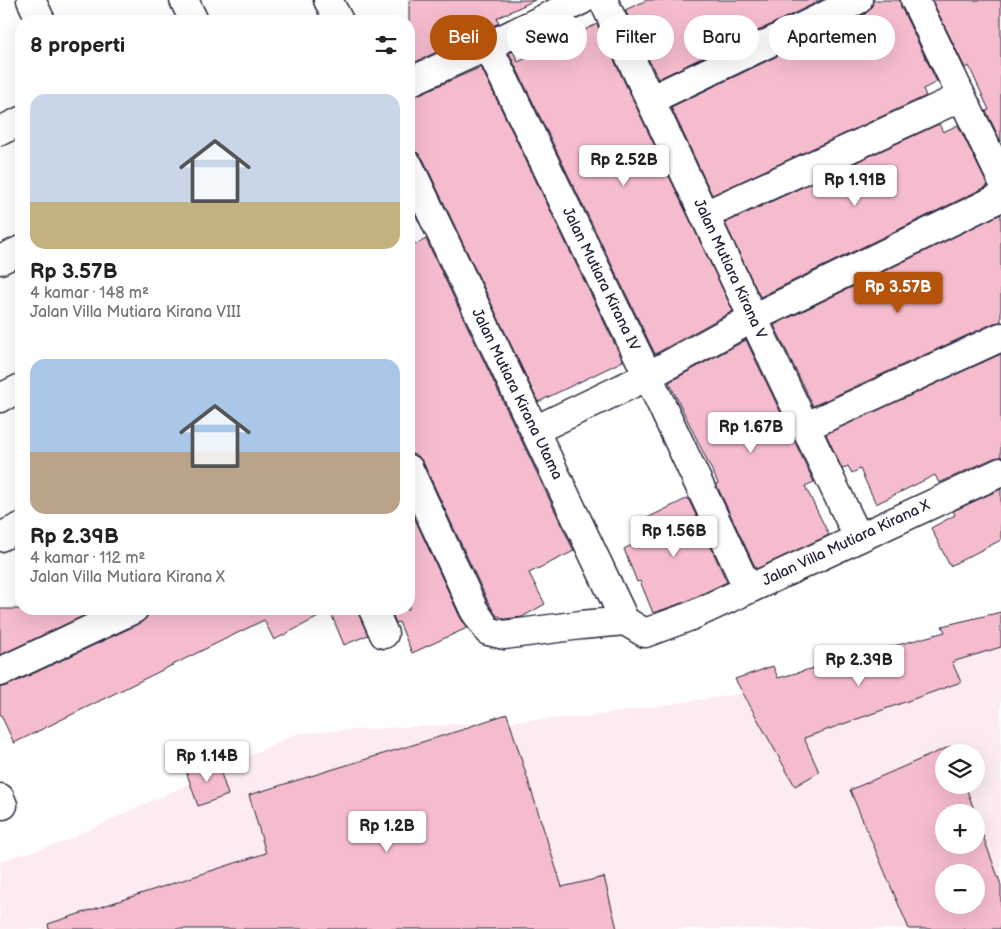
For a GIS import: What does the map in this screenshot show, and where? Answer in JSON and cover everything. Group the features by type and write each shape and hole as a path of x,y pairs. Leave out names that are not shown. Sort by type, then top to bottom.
{"street":[{"path":"32,0 38,15"},
{"path":"184,0 191,15"},
{"path":"328,0 336,15"},
{"path":"497,42 582,0"},
{"name":"Jalan Mutiara Kirana V","path":"603,0 858,537"},
{"path":"650,100 858,0"},
{"path":"914,0 1001,178"},
{"path":"415,79 457,60"},
{"name":"Jalan Mutiara Kirana IV","path":"495,60 648,376 748,589"},
{"path":"705,215 961,97"},
{"path":"0,131 15,124"},
{"name":"Jalan Mutiara Kirana Utama","path":"415,197 418,212 535,430 625,621"},
{"path":"535,430 648,376 753,318 1001,197"},
{"path":"0,260 15,253"},
{"path":"805,427 1001,337"},
{"path":"0,398 15,391"},
{"name":"Jalan Villa Mutiara Kirana X","path":"625,621 645,633 691,616 1001,472"},
{"path":"415,482 474,610 488,631 499,635 625,621"},
{"path":"0,537 15,530"},
{"path":"0,672 121,615"},
{"path":"376,615 384,634"}],"shaded area":[{"path":"1001,642 1001,929 0,929 0,861 61,843 299,733 585,717 876,673"}],"building":[{"path":"409,0 535,0 497,18 497,15 430,15 430,55 415,62 415,15 409,15"},
{"path":"647,0 822,0 791,15 769,15 769,26 759,30 759,15 684,15 684,60 697,60 658,79 649,60 674,60 674,15 627,15 625,10"},
{"path":"873,0 900,0 901,7 937,82 923,89 926,96 712,195 671,107 769,60 895,60 895,15 863,15 871,8"},
{"path":"932,0 1001,0 1001,142 986,111 989,110 969,66 965,68"},
{"path":"597,24 597,60 614,60 733,311 655,354 512,60 517,60 518,62 522,60 587,60 587,29"},
{"path":"481,67 623,361 538,402 423,159 415,152 415,96"},
{"path":"939,124 943,132 958,125 988,186 760,297 725,223"},
{"path":"1001,214 1001,322 994,323 813,406 774,325"},
{"path":"426,239 574,551 529,573 545,604 522,617 505,619 496,615 488,602 423,462 415,455 415,245"},
{"path":"746,340 814,482 805,486 829,535 756,569 716,484 718,483 669,382"},
{"path":"1001,354 1001,457 994,458 939,483 935,475 876,504 860,469 852,473 848,466 842,469 826,434"},
{"path":"1001,489 1001,540 950,566 931,528 955,515 953,511"},
{"path":"688,498 727,582 685,602 653,613 640,581 637,582 624,549 647,537 639,522"},
{"path":"415,519 460,617 467,628 412,653 399,622 396,623 393,615 415,615"},
{"path":"0,609 15,609 15,615 85,615 0,655"},
{"path":"1001,612 1001,647 952,662 961,682 804,738 819,772 795,786 735,679 773,666 778,678 945,632 942,626"},
{"path":"148,615 322,615 274,640 264,620 14,743 0,713 0,687 7,686 141,623"},
{"path":"332,615 359,615 368,635 344,645"},
{"path":"507,714 562,887 604,877 617,929 49,929 48,924 266,853 249,795 468,728"},
{"path":"935,753 935,794 968,794 972,804 935,804 935,854 985,854 985,841 1001,885 1001,929 909,929 850,790"},
{"path":"217,761 228,795 198,806 186,771"}]}
